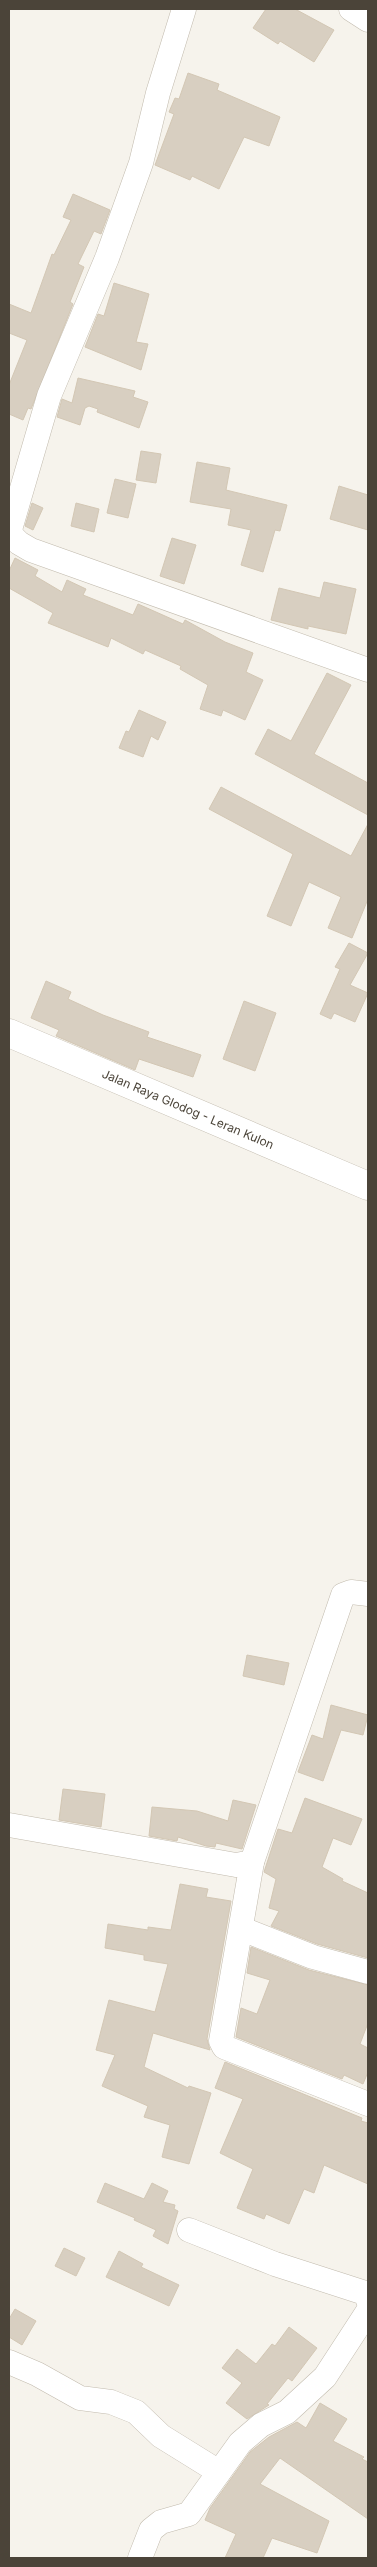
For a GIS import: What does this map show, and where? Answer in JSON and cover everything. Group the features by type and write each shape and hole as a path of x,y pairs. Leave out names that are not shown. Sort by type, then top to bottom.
{"street":[{"path":"184,9 162,76 141,162 107,258 48,396 9,533 19,543 31,550 368,670"},
{"path":"351,9 368,20"},
{"name":"Jalan Raya Glodog - Leran Kulon","path":"9,1033 368,1186"},
{"path":"368,1594 351,1592 343,1595 252,1862 242,1929 221,2034 221,2041 224,2047 368,2104"},
{"path":"9,1825 236,1866 252,1862"},
{"path":"242,1929 313,1957 368,1972"},
{"path":"189,2230 275,2264 365,2293 368,2300"},
{"path":"140,2558 144,2540 151,2530 161,2522 189,2514 240,2443 261,2425 287,2412 325,2378 368,2311"},
{"path":"9,2362 37,2374 80,2398 111,2402 136,2412 161,2436 219,2472"}],"building":[{"path":"266,9 295,9 334,30 314,62 280,41 278,44 253,28"},
{"path":"188,73 219,84 217,90 280,117 269,146 244,137 219,189 192,176 190,180 155,165 174,114 169,112 175,98 179,99"},
{"path":"73,194 110,210 101,234 94,231 78,264 84,267 70,302 73,304 31,409 28,408 23,420 9,414 9,385 27,340 9,333 9,304 31,313 52,254 54,255 71,220 63,217"},
{"path":"114,283 149,294 136,342 148,344 141,370 85,347 98,314 104,316"},
{"path":"78,378 135,391 133,397 148,402 139,428 97,412 98,409 89,406 85,408 80,425 57,417 62,399 72,403"},
{"path":"141,451 161,454 156,483 136,480"},
{"path":"197,462 230,468 226,490 287,505 280,531 275,530 263,572 241,565 251,530 228,525 231,509 190,502"},
{"path":"115,479 136,484 128,518 107,513"},
{"path":"339,486 368,495 368,530 330,519"},
{"path":"32,503 43,508 33,530 25,526"},
{"path":"76,503 99,509 94,532 71,526"},
{"path":"172,538 196,545 184,584 160,576"},
{"path":"15,558 38,570 35,576 62,592 67,580 86,589 83,595 133,615 138,604 183,624 185,620 225,642 253,653 246,672 263,680 245,720 223,710 221,716 200,709 208,685 180,669 181,666 145,650 143,654 111,638 108,647 48,623 53,613 9,588 9,571"},
{"path":"324,582 356,589 346,634 308,626 308,629 271,620 279,588 320,598"},
{"path":"327,673 351,685 314,754 368,783 368,815 255,754 268,729 291,741"},
{"path":"139,710 166,722 158,740 151,736 143,757 119,748 126,731 129,732"},
{"path":"221,787 351,856 368,824 368,899 352,938 328,928 341,897 309,882 291,926 267,916 293,854 209,809"},
{"path":"349,943 368,953 350,985 368,993 355,1022 334,1013 331,1019 320,1014 340,969 335,967"},
{"path":"46,981 71,992 68,999 103,1015 149,1032 147,1037 201,1055 193,1077 139,1059 135,1070 56,1036 59,1030 31,1018"},
{"path":"244,1001 276,1013 255,1071 223,1059"},
{"path":"247,1655 289,1663 284,1685 243,1676"},
{"path":"331,1705 368,1715 363,1735 341,1730 323,1781 298,1772 312,1735 323,1739"},
{"path":"63,1789 105,1794 101,1827 59,1820"},
{"path":"305,1798 362,1819 351,1845 333,1838 322,1867 343,1879 342,1881 368,1893 368,1958 317,1944 271,1926 279,1911 269,1908 276,1879 264,1872 278,1829 292,1833"},
{"path":"233,1800 256,1805 242,1849 216,1843 215,1847 206,1846 178,1837 177,1841 149,1836 152,1807 197,1811 228,1821"},
{"path":"180,1884 208,1889 206,1897 231,1901 207,2039 210,2050 153,2033 144,2067 188,2088 189,2086 211,2093 189,2164 162,2157 170,2125 144,2117 148,2106 102,2086 115,2055 96,2050 109,2000 155,2012 168,1964 144,1960 144,1955 105,1948 108,1924 148,1930 148,1927 171,1930"},
{"path":"251,1947 309,1970 368,1985 368,2023 360,2044 368,2048 368,2072 363,2084 344,2075 342,2079 236,2037 241,2008 257,2014 270,1980 247,1973"},
{"path":"225,2062 362,2118 361,2121 368,2123 368,2184 324,2165 314,2193 304,2189 289,2224 266,2214 264,2219 237,2208 253,2169 220,2153 243,2099 215,2088"},
{"path":"105,2183 144,2199 152,2183 168,2191 163,2202 175,2205 174,2209 178,2211 168,2244 153,2236 156,2230 134,2220 135,2218 97,2202"},
{"path":"64,2248 85,2258 76,2276 55,2266"},
{"path":"119,2251 143,2264 141,2267 179,2285 169,2306 106,2277"},
{"path":"15,2309 36,2321 22,2345 9,2337 9,2319"},
{"path":"289,2327 317,2348 292,2381 288,2378 267,2404 269,2405 247,2419 226,2403 242,2383 222,2368 237,2349 256,2364 272,2344 275,2346"},
{"path":"320,2403 347,2419 333,2441 364,2457 362,2459 368,2462 368,2519 280,2458 260,2484 329,2521 317,2553 272,2538 263,2558 225,2558 236,2534 205,2520 210,2508 250,2452 269,2437 297,2422 306,2428"}]}
